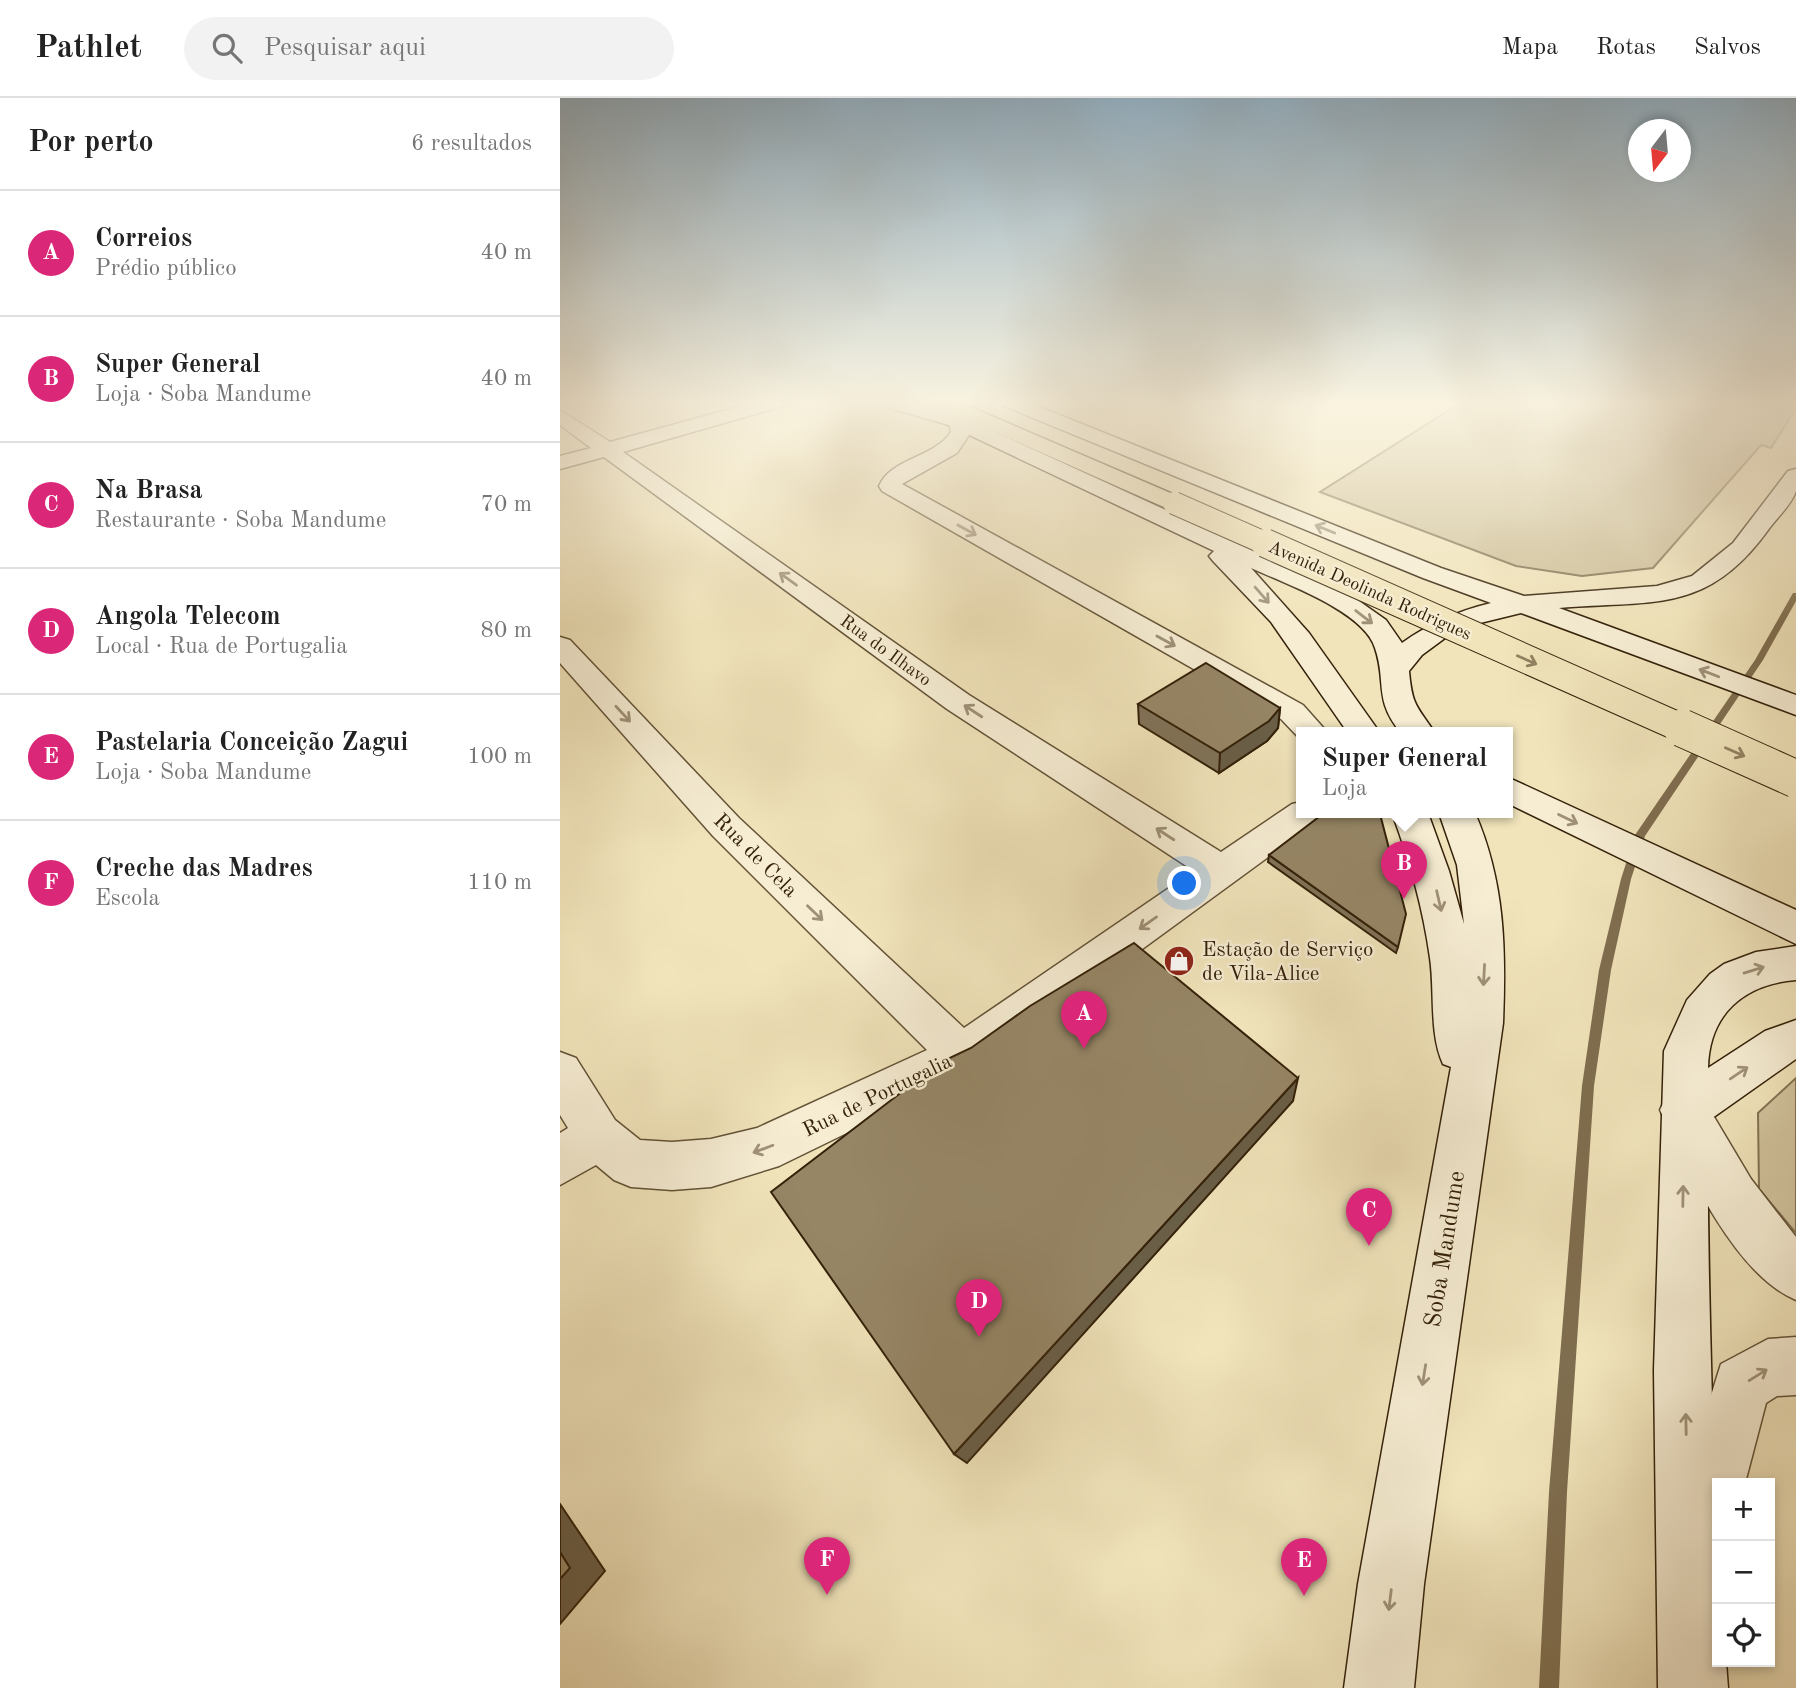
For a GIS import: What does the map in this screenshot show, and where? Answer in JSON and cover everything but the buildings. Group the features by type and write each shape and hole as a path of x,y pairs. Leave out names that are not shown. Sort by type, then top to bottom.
{"highway":[{"name":"Avenida Deolinda Rodrigues","path":"1123,476 1173,502 1796,779"},
{"name":"Avenida Deolinda Rodrigues","path":"1173,502 1796,755"}],"main road":[{"name":"Rua do Ilhavo","path":"645,476 958,702 1222,871"},
{"path":"899,476 890,486 1292,712 1306,727"},
{"path":"1110,476 1173,502 1369,619 1390,646 1396,703 1412,727"},
{"path":"1194,476 1432,573 1629,642 1796,706"},
{"path":"1394,671 1404,653 1418,641 1439,630 1493,611 1526,605 1668,593 1690,587 1716,572 1746,540 1795,476"},
{"path":"1173,502 1212,547 1239,569 1286,624 1359,727"},
{"path":"1357,542 1480,573 1527,580 1601,584 1635,581 1689,568 1746,540"},
{"name":"Rua de Cela","path":"560,646 573,678 962,1055"},
{"path":"1513,792 1724,896 1796,928"},
{"name":"Rua de Portugalia","path":"579,1149 631,1163 672,1166 711,1163 762,1150 962,1055 1297,818"},
{"path":"1412,818 1436,886 1453,972 1458,1019 1461,1138"},
{"name":"Soba Mandume","path":"1379,1688 1391,1584 1481,1023 1486,942 1484,896 1474,857 1459,818"},
{"path":"1693,1688 1688,1573 1684,1110 1686,1051 1694,1025 1718,991 1734,977 1756,969 1796,963"},
{"path":"1684,1110 1781,1045 1796,1040"},
{"path":"560,1072 579,1149"},
{"path":"1684,1110 1730,1190 1760,1232 1796,1273"},
{"path":"1688,1573 1742,1385 1768,1368 1796,1366"}],"shaded area":[{"path":"1345,476 1734,476 1653,568 1582,576 1516,566 1320,492"},
{"path":"1796,1078 1796,1233 1759,1189 1758,1113"}],"waterway":[{"path":"1549,1688 1558,1492 1588,1086 1605,970 1626,879 1640,835 1759,660 1796,595"}],"place":[{"name":"Super General","path":"1404,899"},
{"name":"Estação de Serviço de Vila-Alice","path":"1179,961"},
{"name":"Correios","path":"1084,1049"},
{"name":"Na Brasa","path":"1369,1246"},
{"name":"Angola Telecom","path":"979,1337"},
{"name":"Creche das Madres","path":"827,1595"},
{"name":"Pastelaria Conceição Zagui","path":"1304,1596"}]}
